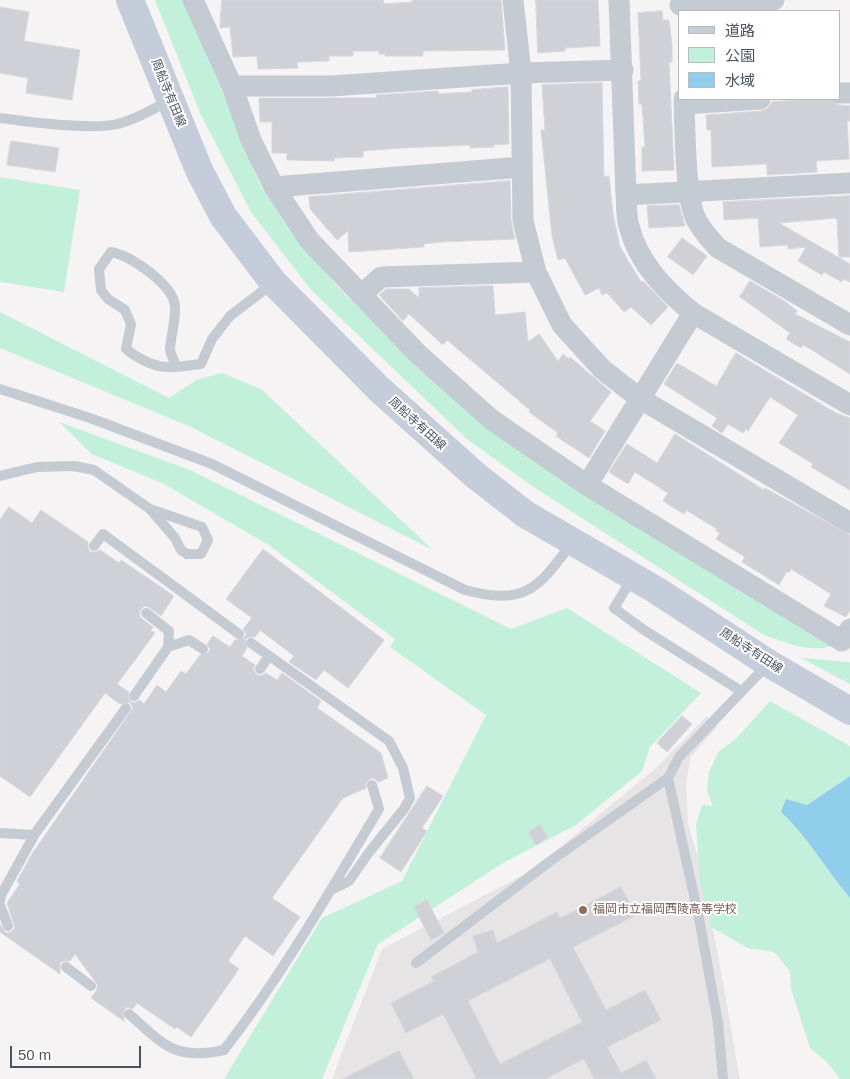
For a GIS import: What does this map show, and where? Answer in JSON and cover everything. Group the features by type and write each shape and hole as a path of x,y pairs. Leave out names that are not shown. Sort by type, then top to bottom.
{"main road":[{"name":"周船寺有田線","path":"130,0 199,170 224,216 273,282 379,389 440,445 525,514 634,577 768,663 850,711"}],"street":[{"path":"194,0 232,86 251,140 274,187 309,240 418,354 492,420 587,485 847,638"},
{"path":"513,0 521,73 523,221 536,272 562,325 602,369 639,398 850,523"},
{"path":"619,0 626,196 629,227 646,264 671,295 693,313 850,405"},
{"path":"680,5 774,0"},
{"path":"232,86 331,86 521,73 623,70"},
{"path":"722,100 684,101 690,192 695,216 718,248 850,325"},
{"path":"274,187 522,167"},
{"path":"626,196 850,183"},
{"path":"361,295 380,277 536,272"},
{"path":"587,485 693,313"}],"lane":[{"path":"0,118 71,125 116,124 144,114 170,99"},
{"path":"176,367 170,351 175,304 167,290 154,276 123,254 112,252 99,269 101,290 108,300 125,310 131,324 126,348 140,360 168,368 201,364 212,339 230,316 273,282"},
{"path":"0,389 90,418 212,464 465,590 503,596 529,592 545,579 572,542"},
{"path":"0,476 37,467 80,467 94,470 150,509 186,554 201,554 208,540 202,527 150,509"},
{"path":"94,546 103,534 239,634"},
{"path":"634,577 614,608 644,630 742,691"},
{"path":"134,696 168,647 169,631 146,613"},
{"path":"168,647 190,640 203,649"},
{"path":"251,643 389,741 396,751 408,783 410,798 404,809 349,880 331,890"},
{"path":"260,669 270,656"},
{"path":"416,963 549,862 668,778 679,757 768,663"},
{"path":"0,833 34,835 126,708"},
{"path":"668,778 699,918 718,1023 723,1079"},
{"path":"129,1014 175,1051 199,1054 224,1050 271,986 379,809 372,785"},
{"path":"8,926 0,903 1,895 40,825"},
{"path":"66,967 91,986"}],"shaded area":[{"name":"福岡市立福岡西陵高等学校","path":"707,716 717,727 690,758 686,784 688,824 698,858 718,955 740,1079 332,1079 382,949 531,871 656,768"}],"green space":[{"path":"155,0 186,0 260,185 292,234 340,289 426,372 836,645 809,648 764,635 532,486 467,439 311,290 251,212 200,113"},
{"path":"0,177 80,190 64,292 0,282"},
{"path":"0,312 169,398 198,379 222,373 261,389 433,550 191,427 0,348"},
{"path":"59,422 190,470 511,629 567,608 701,693 650,747 642,771 576,825 503,863 378,944 322,1079 224,1079 322,918 402,881 486,715 390,647 395,639 267,544 164,484 92,454"},
{"path":"801,658 850,662 850,684"},
{"path":"770,701 850,746 850,776 807,805 781,812 800,832 850,898 850,1079 840,1079 827,1062 810,1048 791,989 790,971 774,952 748,948 711,927 700,883 696,824 702,805 713,806 707,791 709,772 719,751 735,740"}],"water":[{"path":"850,776 850,898 800,832 781,812 786,799 807,805"}],"building":[{"path":"222,0 383,0 384,4 412,2 412,0 501,0 505,50 423,51 423,56 385,56 385,54 379,54 379,51 353,51 353,56 329,56 329,61 297,62 298,68 258,69 257,56 233,57 230,27 220,28"},
{"path":"536,0 598,0 600,46 565,48 565,51 538,53"},
{"path":"0,7 29,12 24,41 80,50 72,100 26,93 28,78 0,73"},
{"path":"662,11 663,20 669,20 672,45 672,62 669,62 674,170 642,171 642,147 645,147 642,104 639,104 638,81 641,80 638,13"},
{"path":"602,83 604,177 609,176 613,214 620,247 641,282 643,281 668,307 651,325 631,307 624,312 607,293 602,295 599,288 585,295 565,258 558,260 552,236 541,130 545,130 542,85"},
{"path":"508,87 509,144 493,145 494,147 470,148 470,145 402,148 363,151 363,157 334,158 334,161 287,160 287,153 272,153 272,122 260,122 259,98 377,98 376,95 438,91 438,94 472,92 472,90"},
{"path":"830,100 839,105 850,106 850,121 847,121 849,159 816,161 817,172 767,175 767,164 712,167 711,130 707,130 706,115 761,111 767,109 772,102"},
{"path":"11,141 59,148 55,172 7,165"},
{"path":"510,181 511,221 515,239 441,242 424,244 424,247 349,252 348,231 337,240 310,209 309,197"},
{"path":"850,196 850,257 839,257 837,220 835,218 779,223 850,264 850,282 843,279 842,282 824,272 822,275 798,261 806,247 788,249 788,245 760,247 758,218 724,220 723,202"},
{"path":"679,205 685,226 649,228 647,206"},
{"path":"682,238 707,256 693,275 668,257"},
{"path":"750,281 786,302 797,311 795,314 850,342 850,374 803,345 801,348 786,339 790,333 740,297"},
{"path":"493,286 495,315 525,312 528,342 539,334 558,361 563,354 569,359 570,357 611,392 590,421 605,431 589,458 556,436 558,433 529,412 530,410 447,340 443,345 409,314 403,321 379,295 386,289 409,289 419,298 419,288"},
{"path":"736,353 836,413 850,418 850,490 811,467 813,464 779,443 798,415 770,397 748,431 746,429 743,433 728,424 722,433 712,426 717,418 664,384 677,363 716,386"},
{"path":"675,434 764,490 765,488 850,535 850,610 846,617 824,606 831,594 791,569 789,573 787,571 779,585 742,562 745,557 716,539 720,533 716,531 717,529 686,510 684,514 663,501 668,493 635,472 628,484 609,472 627,444 657,463"},
{"path":"9,507 32,523 41,510 88,542 90,552 100,550 119,563 121,560 174,596 161,616 147,606 143,607 139,612 141,618 153,627 151,631 155,633 117,684 129,692 128,698 133,703 140,700 144,704 157,685 166,692 181,671 186,674 200,655 208,653 210,649 207,644 213,636 230,647 235,640 244,638 246,634 243,629 252,618 226,599 263,549 384,640 348,688 324,670 316,680 289,662 294,656 260,630 255,637 245,639 247,648 242,656 255,665 253,669 256,674 260,676 266,673 277,680 282,673 321,701 317,708 381,753 388,778 378,782 374,778 370,779 366,783 366,788 343,798 272,898 300,917 273,956 245,936 228,961 239,969 191,1037 177,1027 175,1029 137,1003 133,1009 127,1007 124,1010 124,1021 91,998 97,990 97,984 75,954 70,961 60,963 60,974 0,932 0,924 6,933 11,932 15,928 7,903 20,884 17,881 32,854 133,708 130,702 120,704 105,693 30,797 0,776 0,520"},
{"path":"682,716 692,724 667,752 657,743"},
{"path":"427,786 443,796 422,828 427,831 401,872 380,858"},
{"path":"540,825 548,837 536,845 528,833"},
{"path":"621,887 636,915 573,947 606,1010 645,990 661,1020 607,1047 621,1073 646,1060 656,1079 594,1079 584,1059 545,1079 472,1079 476,1077 443,1014 406,1033 391,1003 434,981 431,977 478,952 473,936 493,930 497,943 557,912 560,918","holes":["550,959 582,1022 500,1064 468,1001"]},
{"path":"427,900 444,933 431,940 414,907"},
{"path":"399,1051 414,1079 343,1079"}],"place":[{"name":"福岡市立福岡西陵高等学校","path":"583,910"}]}
